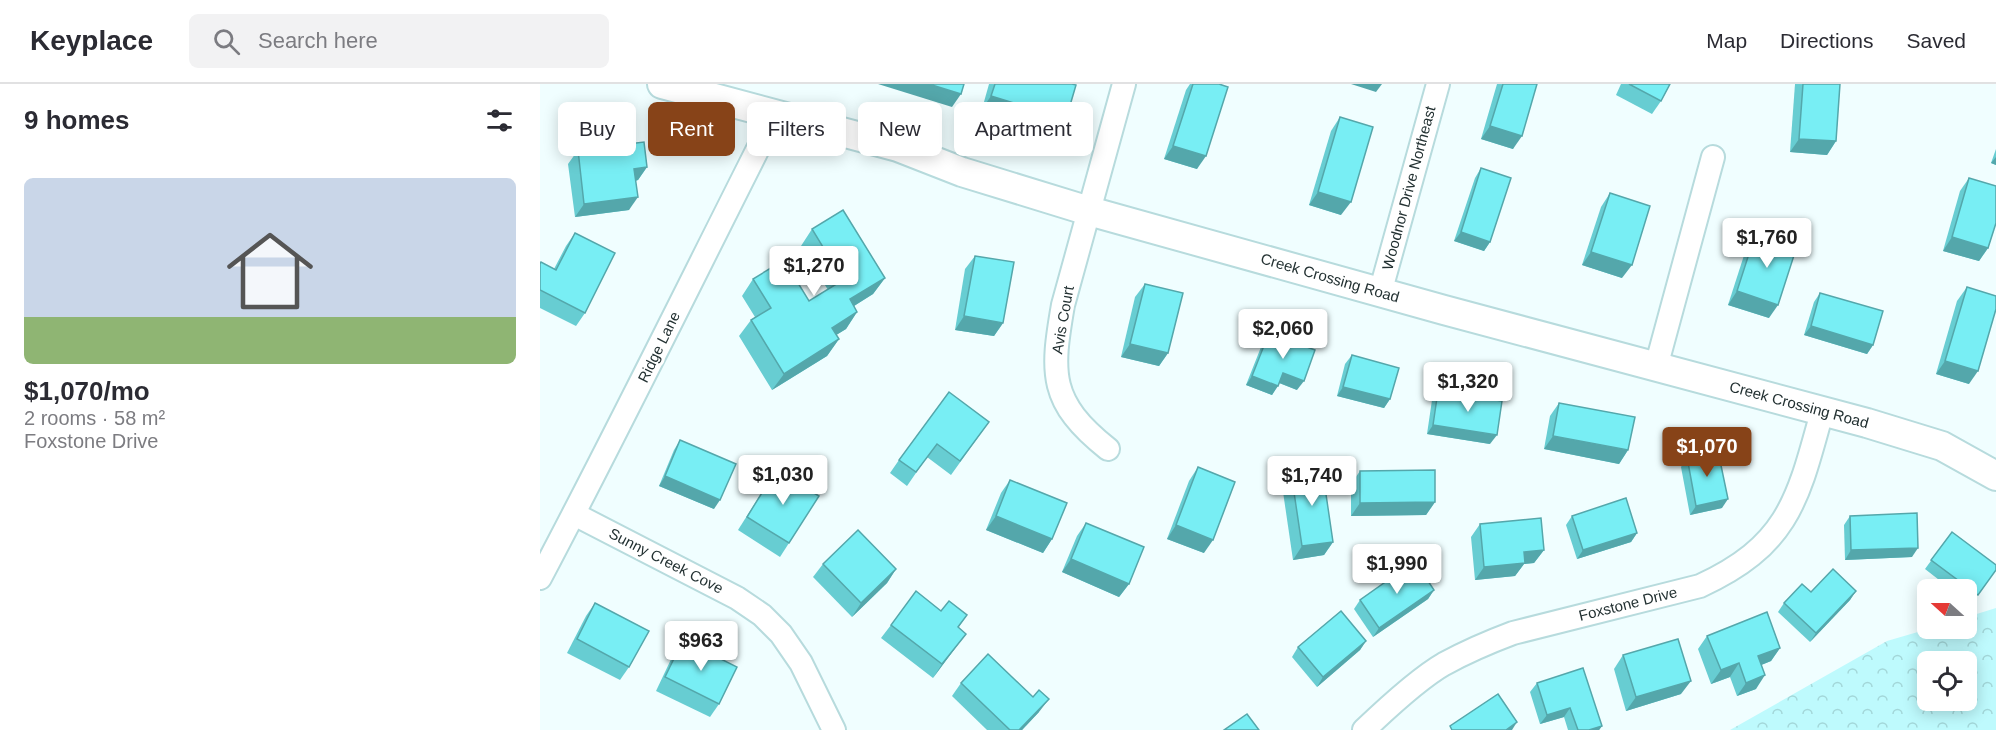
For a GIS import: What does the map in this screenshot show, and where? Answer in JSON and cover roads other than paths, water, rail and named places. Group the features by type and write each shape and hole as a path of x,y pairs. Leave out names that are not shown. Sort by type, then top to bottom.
{"street":[{"name":"Avis Court","path":"1108,449 1085,431 1069,409 1059,387 1055,367 1063,304 1124,84"},
{"name":"Woodnor Drive Northeast","path":"1380,292 1438,84"},
{"name":"Creek Crossing Road","path":"679,86 747,107"},
{"name":"Creek Crossing Road","path":"846,133 898,147 962,172 1089,211 1942,446 1996,476"},
{"name":"Ridge Lane","path":"540,578 754,156"},
{"path":"1656,367 1713,157"},
{"name":"Foxstone Drive","path":"1364,730 1391,705 1442,665 1484,644 1513,633 1700,586 1739,565 1769,539 1786,518 1800,487 1822,412"},
{"name":"Sunny Creek Cove","path":"574,514 736,598 762,615 781,634 801,663 834,730"}]}
